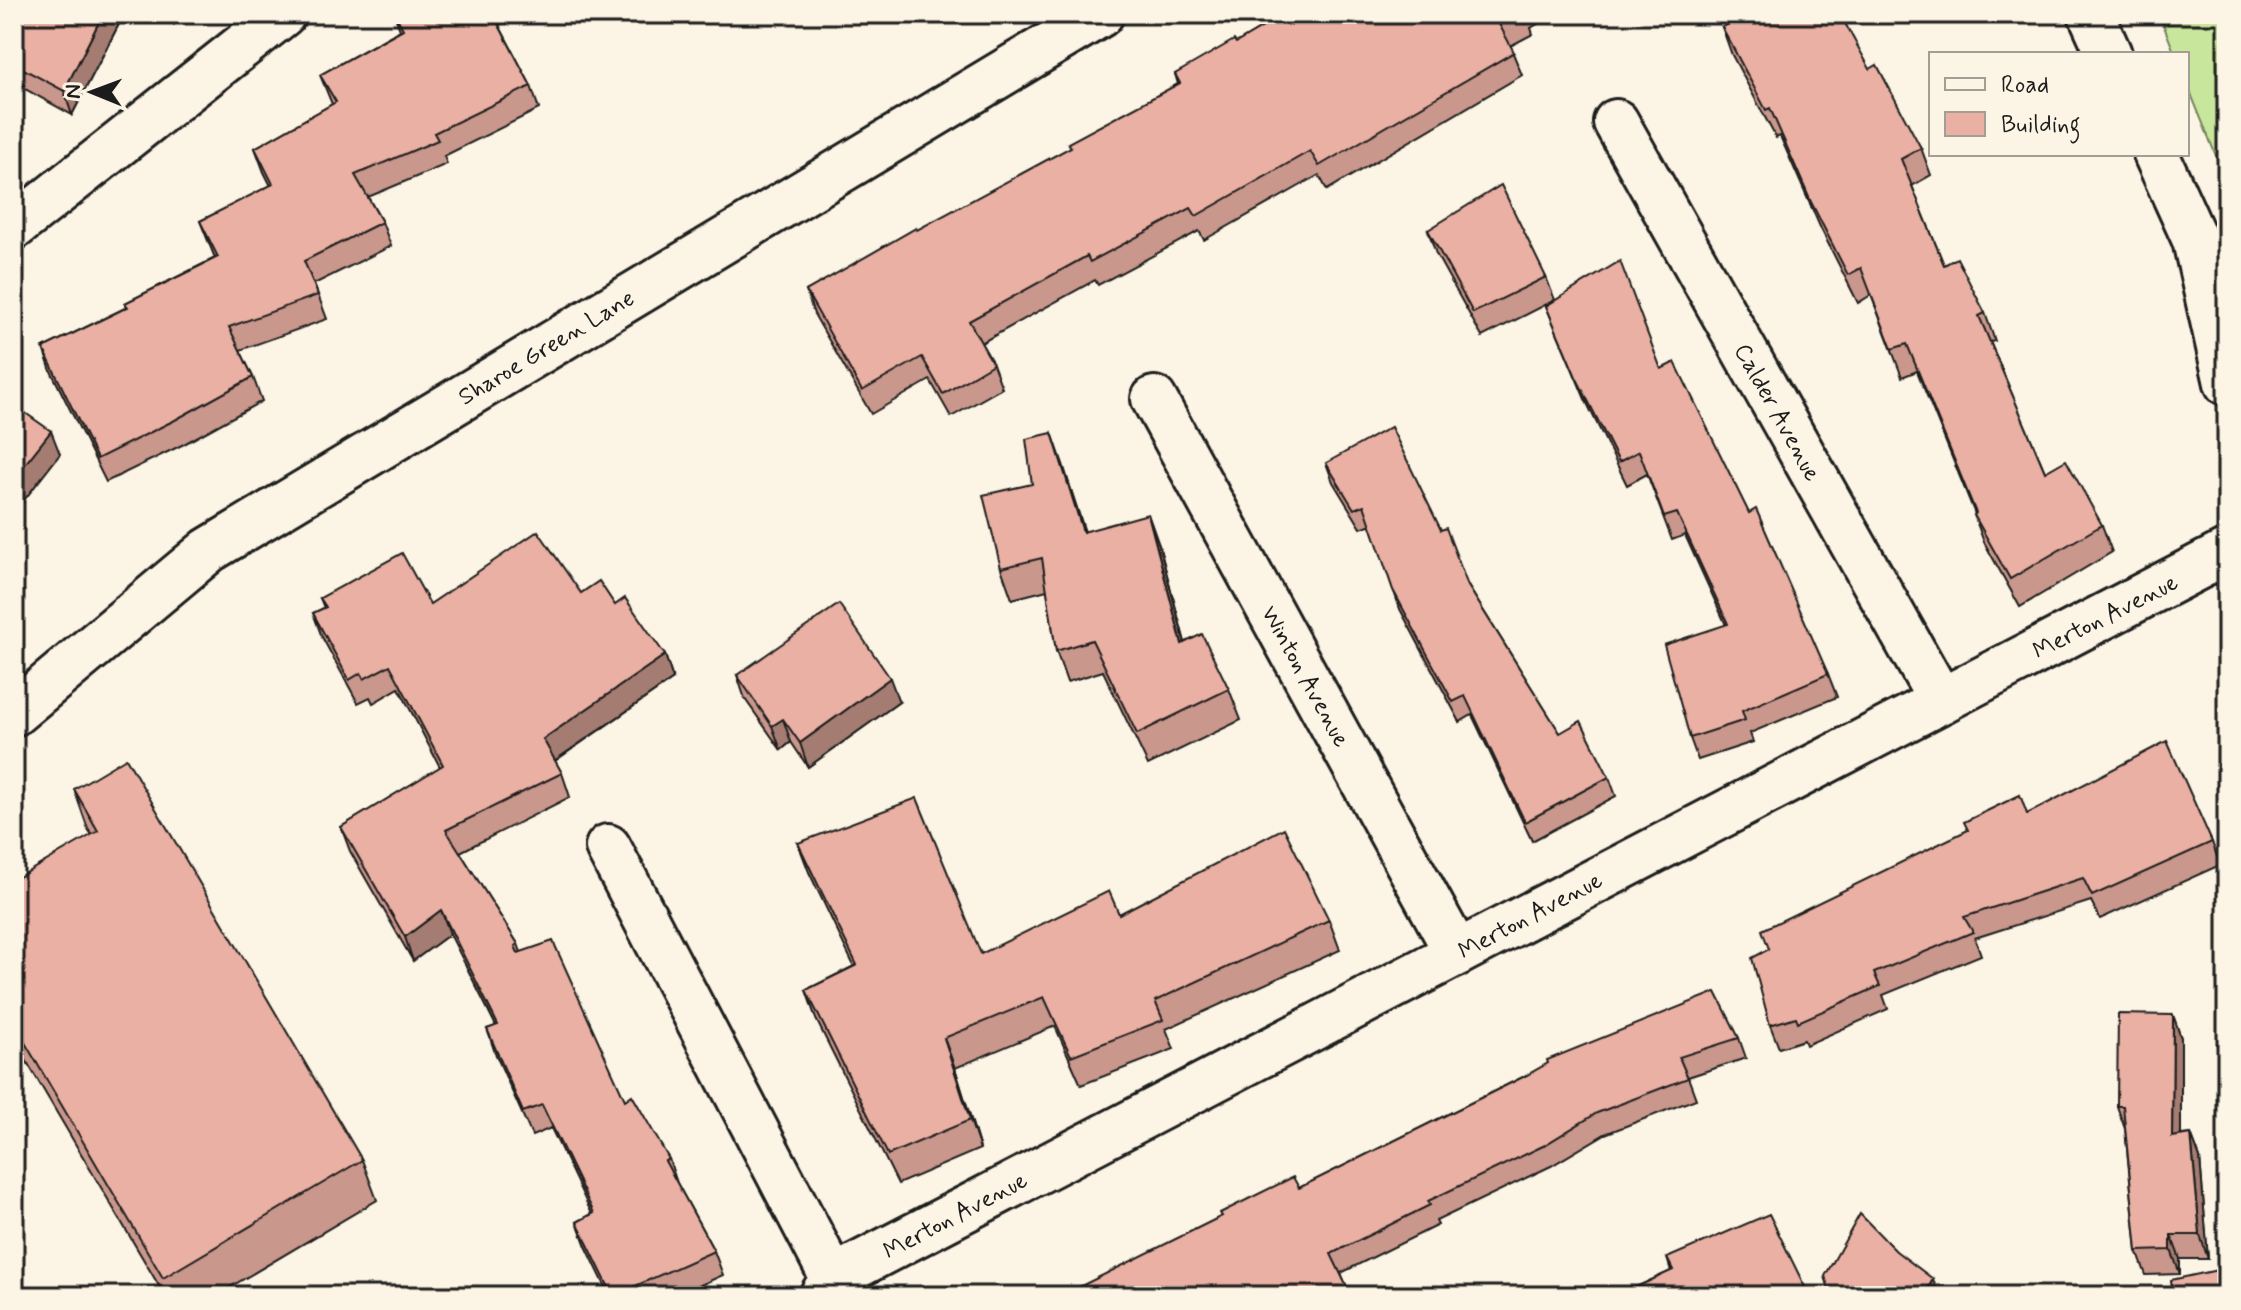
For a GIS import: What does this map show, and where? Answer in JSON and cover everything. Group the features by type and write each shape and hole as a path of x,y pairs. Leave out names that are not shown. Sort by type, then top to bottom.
{"street":[{"path":"14,227 283,14"},
{"name":"Sharoe Green Lane","path":"14,713 209,550 1101,14"},
{"path":"2091,14 2108,52"},
{"name":"Calder Avenue","path":"1616,122 1941,701"},
{"path":"2157,156 2195,240 2227,383"},
{"name":"Winton Avenue","path":"1154,399 1457,953"},
{"name":"Merton Avenue","path":"608,847 827,1287 1457,953 2227,552"}],"green space":[{"path":"2159,14 2227,14 2227,183 2189,89 2189,52 2174,52"}],"building":[{"path":"14,14 103,14 64,91 14,64"},
{"path":"395,14 493,14 531,86 434,133 438,140 355,175 382,222 304,261 318,295 229,327 253,377 97,459 43,348 128,307 125,303 218,257 200,221 273,184 255,148 336,102 320,75 403,29"},
{"path":"1285,14 1518,14 1499,24 1514,52 1319,166 1310,151 1196,216 1191,208 1090,262 1087,256 969,321 993,364 943,394 922,357 862,391 806,291 916,228 1071,147 1068,143 1180,83 1175,74"},
{"path":"1751,14 1840,14 1870,69 1877,65 1921,148 1901,159 1944,265 1957,258 1985,313 1979,316 2045,472 2066,460 2102,525 2010,579 1974,515 1976,513 1907,344 1892,349 1861,268 1848,275 1811,202 1770,108 1766,110 1722,27"},
{"path":"1501,185 1546,277 1473,313 1428,230"},
{"path":"1620,261 1661,369 1675,362 1749,513 1756,509 1828,674 1742,711 1745,720 1690,738 1664,645 1728,624 1677,513 1664,517 1639,451 1619,462 1576,377 1546,306"},
{"path":"14,405 51,431 14,478"},
{"path":"1391,427 1441,530 1446,528 1468,586 1560,733 1581,721 1609,777 1525,822 1465,696 1453,702 1393,590 1364,505 1354,509 1326,463"},
{"path":"1052,433 1083,532 1148,514 1182,644 1202,634 1229,689 1137,734 1092,640 1056,651 1042,558 1001,568 983,495 1032,484 1026,439"},
{"path":"538,531 581,593 599,581 615,605 625,598 665,655 543,739 562,773 446,830 518,944 515,946 518,953 553,941 625,1100 632,1095 669,1159 665,1161 714,1251 613,1296 577,1222 594,1213 542,1105 523,1112 487,1029 498,1025 441,910 405,937 341,827 443,765 390,665 364,679 361,673 349,680 313,613 326,607 320,598 402,553 430,604"},
{"path":"839,604 890,678 800,743 783,719 772,726 737,675"},
{"path":"2167,741 2212,842 2092,896 2083,878 1964,917 1973,932 1874,973 1880,986 1798,1022 1796,1017 1770,1025 1752,958 1769,949 1762,930 1968,830 1964,822 2020,795 2027,814"},
{"path":"126,758 362,1160 163,1278 14,1024 14,880 98,831 74,789"},
{"path":"917,798 981,954 1109,891 1119,914 1284,828 1329,920 1155,1001 1163,1020 1071,1056 1044,997 944,1038 970,1120 888,1155 806,990 857,965 798,843"},
{"path":"1716,992 1739,1038 1679,1057 1688,1078 1597,1113 1543,1146 1428,1201 1430,1205 1331,1254 1347,1287 1326,1296 1061,1296 1293,1177 1299,1188 1525,1076 1548,1063 1547,1060"},
{"path":"2118,1014 2173,1015 2172,1137 2191,1134 2200,1235 2171,1235 2171,1250 2137,1251 2123,1106 2117,1106"},
{"path":"1769,1214 1805,1287 1784,1296 1617,1296 1673,1270 1667,1258"},
{"path":"1860,1214 1896,1251 1933,1279 1924,1296 1831,1296 1825,1276"},
{"path":"2227,1268 2227,1296 2173,1296 2171,1280"}]}
